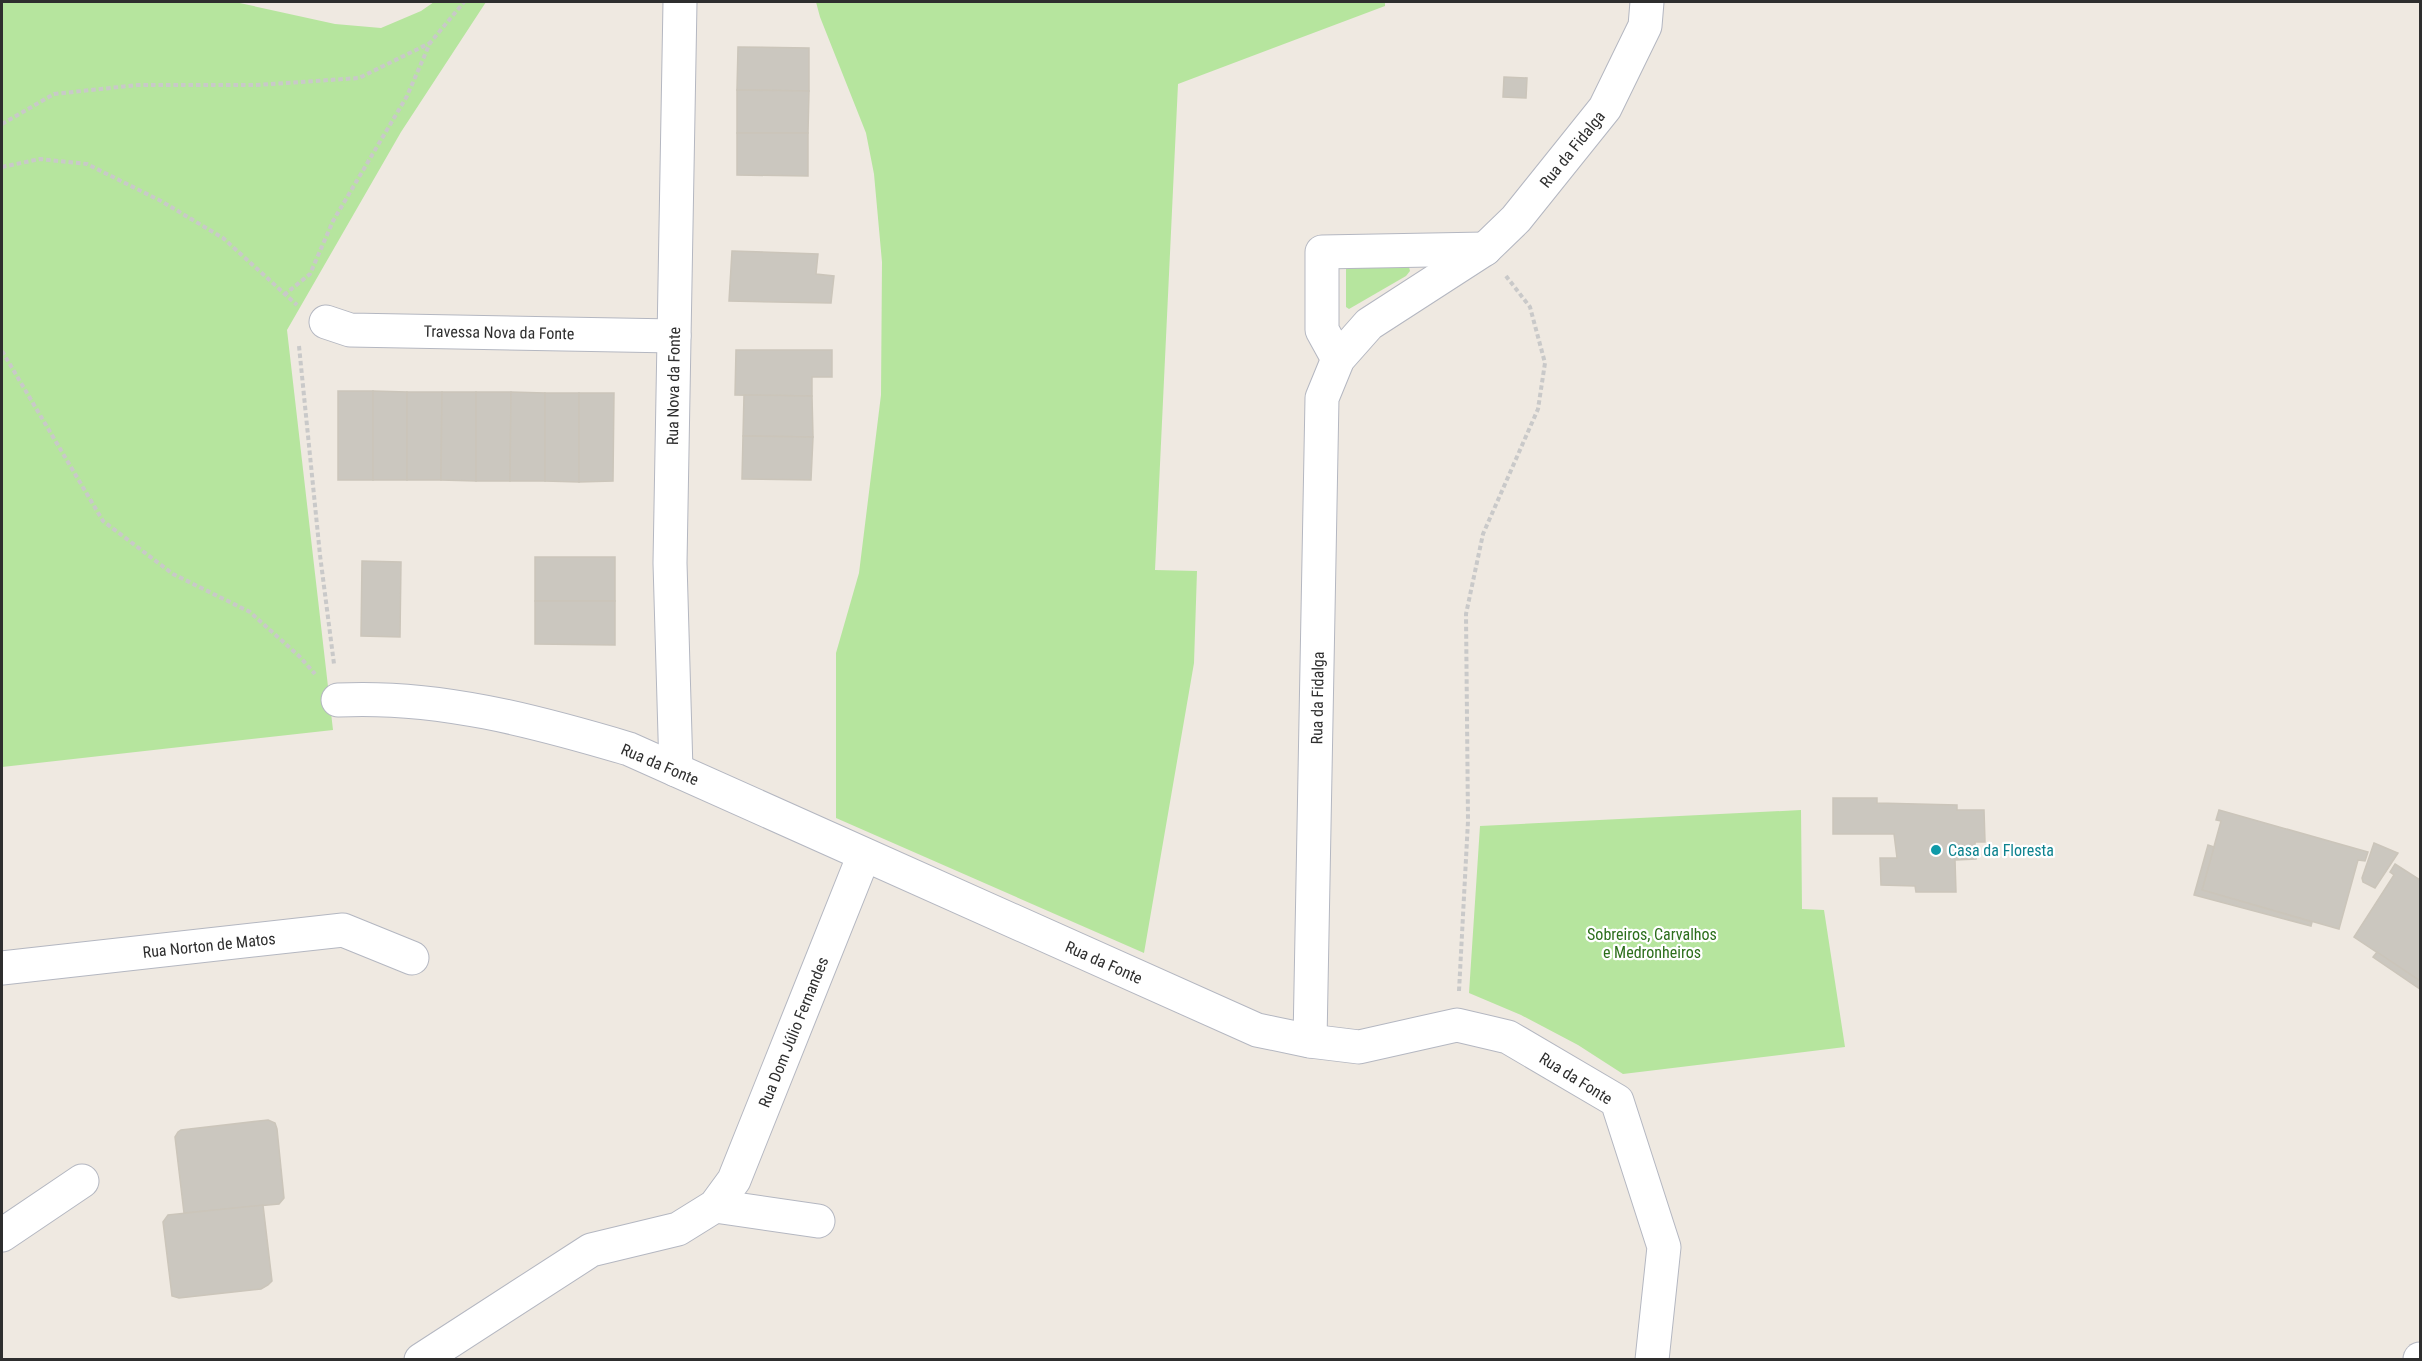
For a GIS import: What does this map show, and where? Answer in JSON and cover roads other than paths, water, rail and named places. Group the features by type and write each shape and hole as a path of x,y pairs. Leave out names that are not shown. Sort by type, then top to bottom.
{"street":[{"name":"Rua Nova da Fonte","path":"676,770 670,563 680,2"},
{"name":"Rua da Fidalga","path":"1310,1041 1322,398 1338,359 1369,324 1485,249 1516,219 1605,108 1645,26 1647,2"},
{"path":"1338,359 1322,330 1322,252 1485,249"},
{"name":"Travessa Nova da Fonte","path":"326,322 350,330 674,336"},
{"name":"Rua da Fonte","path":"338,700 371,699 466,708 555,726 629,749 1257,1030 1310,1041 1359,1047 1457,1025 1508,1037 1617,1101 1664,1247 1652,1359"},
{"name":"Rua Dom Júlio Fernandes","path":"421,1359 591,1250 678,1229 715,1206 734,1180 864,855"},
{"name":"Rua Norton de Matos","path":"2,968 343,930 412,958"},
{"path":"2,1235 82,1181"},
{"path":"715,1206 818,1221"}],"place":[{"name":"Casa da Floresta","path":"1936,850"}],"park label":[{"name":"Sobreiros, Carvalhos e Medronheiros","path":"1652,943"}]}
